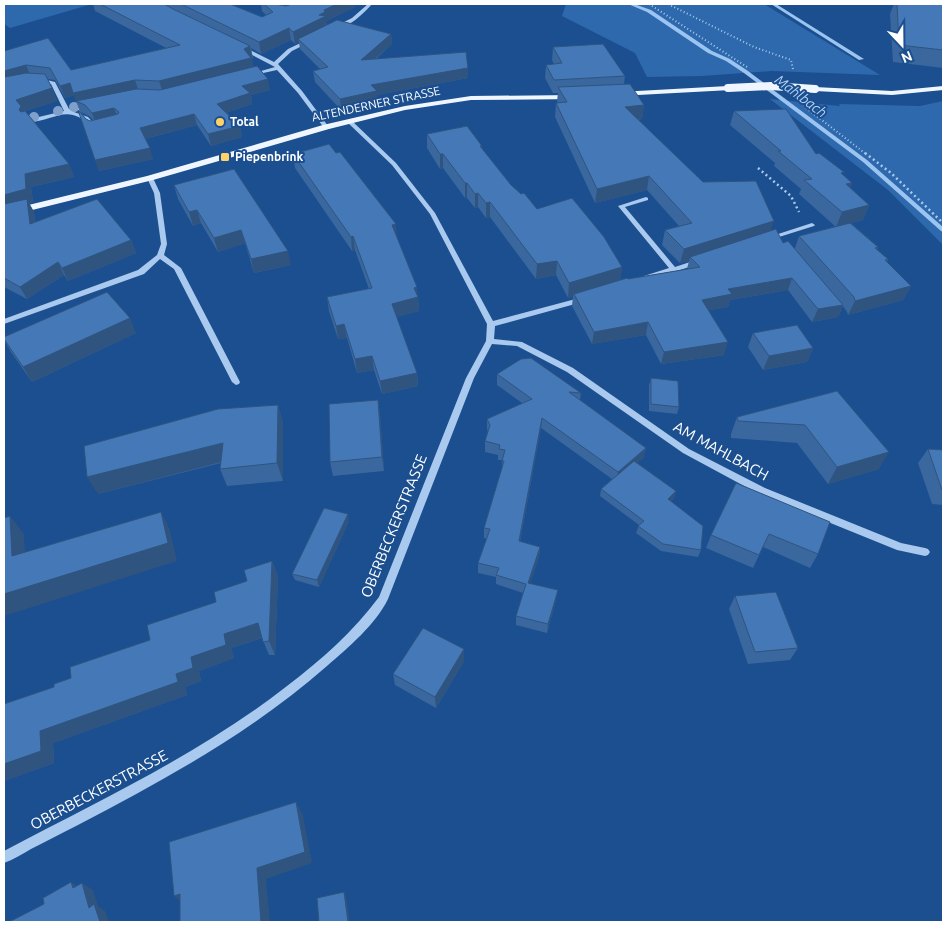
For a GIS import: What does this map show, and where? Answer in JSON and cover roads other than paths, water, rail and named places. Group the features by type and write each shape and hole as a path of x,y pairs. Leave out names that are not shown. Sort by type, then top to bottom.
{"main road":[{"path":"606,95 771,86 892,92 943,88"},
{"name":"ALTENDERNER STRASSE","path":"4,214 150,178 326,127 405,108 471,98 582,96"}],"street":[{"path":"328,31 354,19 370,4"},
{"path":"247,76 276,66 290,50 320,35"},
{"path":"240,47 276,66 300,92 326,127"},
{"path":"29,80 52,83 67,111 86,118 94,128 102,126"},
{"path":"28,121 93,105"},
{"path":"349,121 394,164 433,214 491,324 589,297"},
{"path":"4,322 141,272 160,256 164,244 157,193 150,178"},
{"path":"646,199 621,206 673,270"},
{"path":"766,240 809,226"},
{"path":"775,236 787,251"},
{"path":"160,256 177,268 236,382"},
{"path":"635,282 710,258"},
{"name":"OBERBECKERSTRASSE","path":"4,857 173,769 230,734 283,697 336,653 365,625 384,599 470,378 490,341 491,324"},
{"name":"AM MAHLBACH","path":"490,341 519,344 570,370 686,451 762,491 900,547 925,552"}],"waterway":[{"name":"Mahlbach","path":"630,4 649,11 710,52 728,60 746,72 865,161 943,230"},
{"path":"773,4 861,59"}],"place":[{"name":"Total","path":"220,122"},
{"name":"Piepenbrink","path":"225,157"}]}
